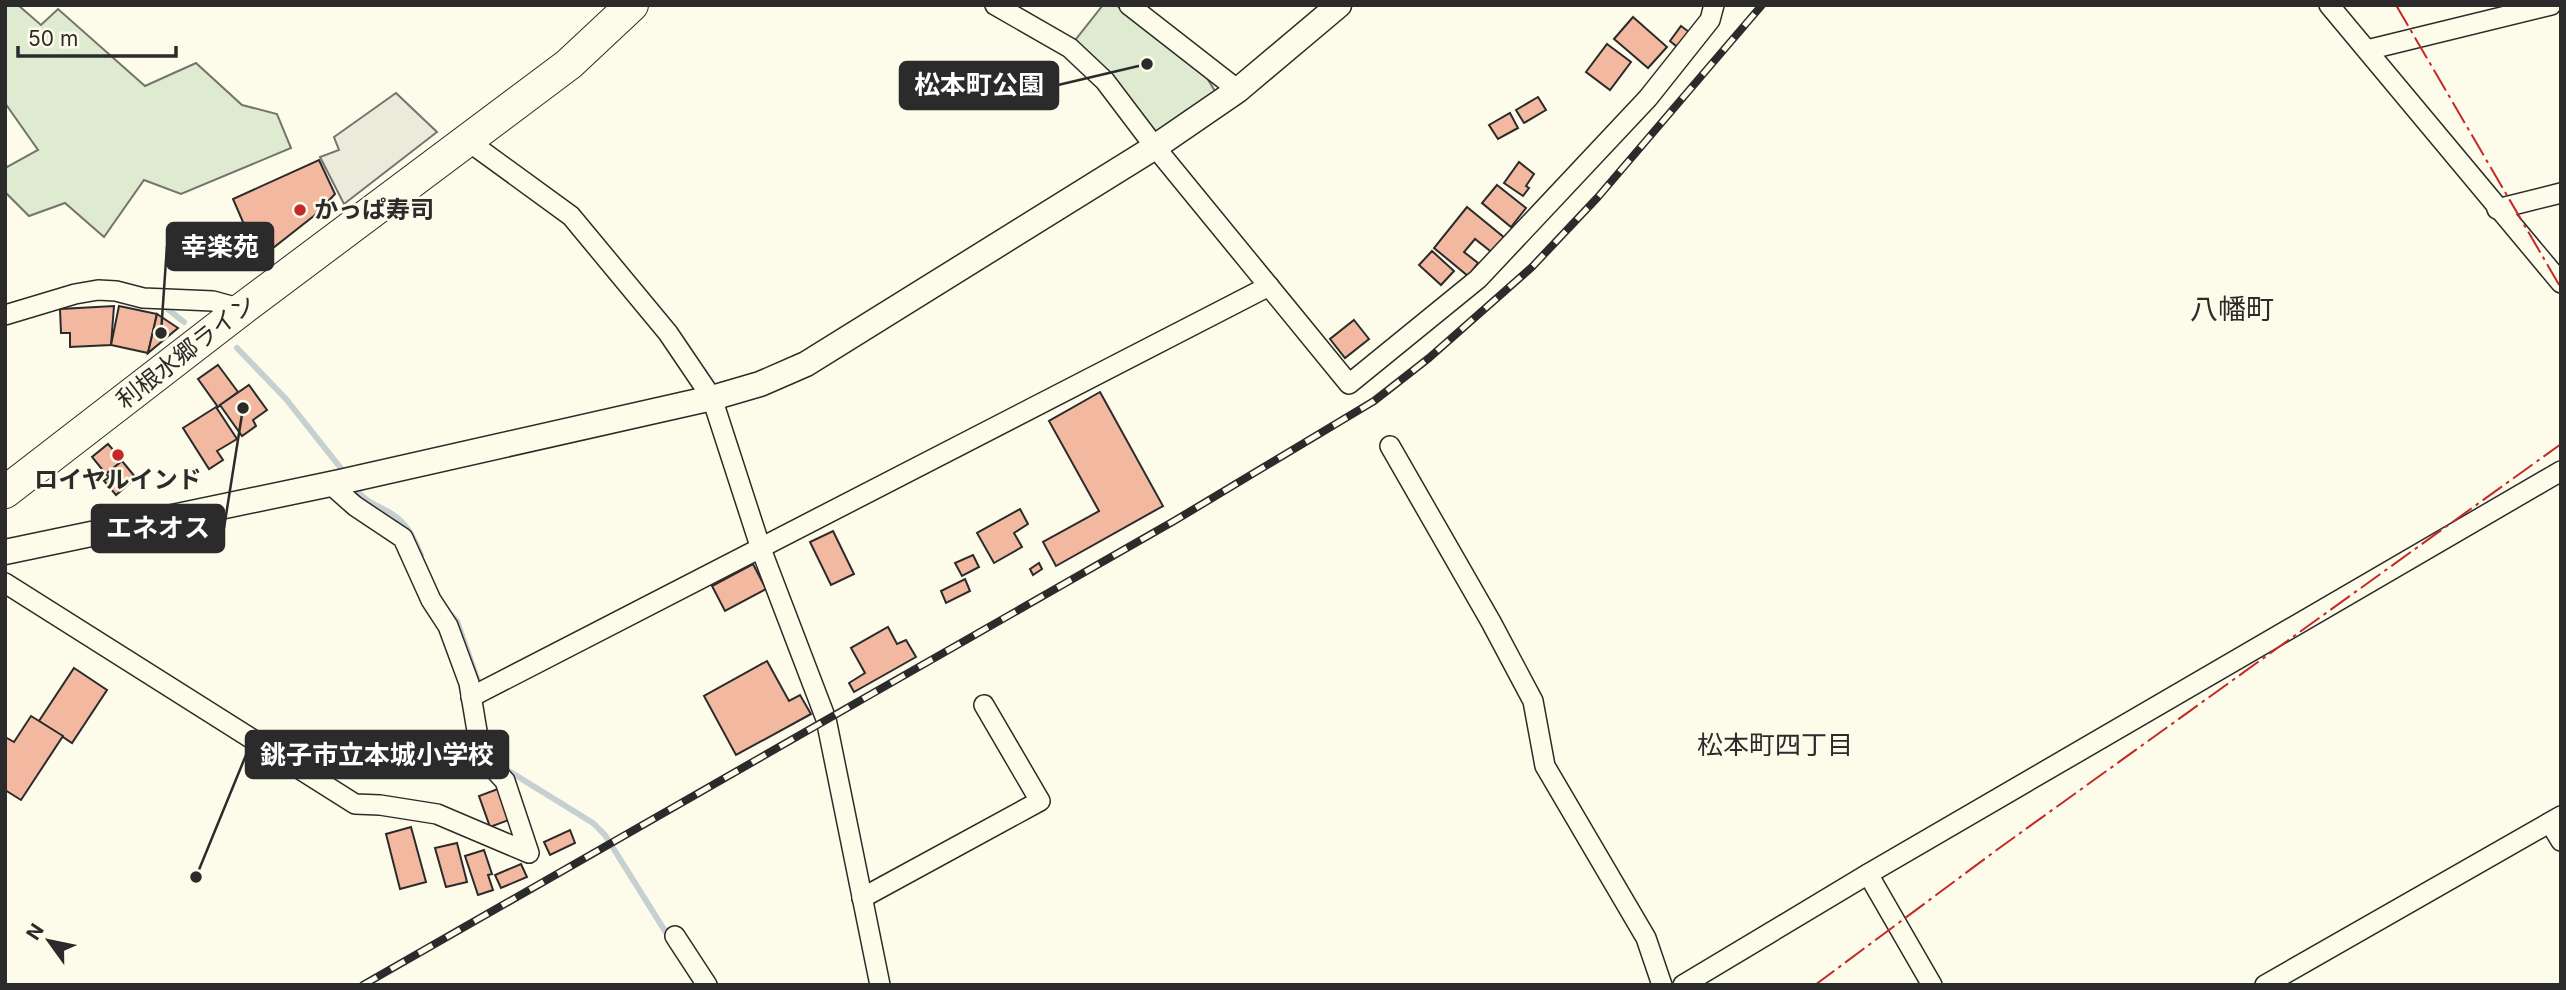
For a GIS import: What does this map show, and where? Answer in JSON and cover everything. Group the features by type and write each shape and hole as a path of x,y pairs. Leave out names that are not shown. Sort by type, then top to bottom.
{"highway":[{"name":"利根水郷ライン","path":"5,492 242,309 569,64 632,5"}],"street":[{"path":"995,5 1060,42 1088,63 1105,81 1155,148 1349,384 1478,279 1518,238 1648,98 1710,20 1714,5"},
{"path":"1129,5 1238,90"},
{"path":"5,552 343,481 712,398 760,384 806,364 1155,148 1238,90 1339,5"},
{"path":"2329,5 2561,283"},
{"path":"2367,50 2551,5"},
{"path":"468,141 571,216 668,333 712,398 761,549 826,719 878,982"},
{"path":"2497,209 2561,193"},
{"path":"471,697 1269,286"},
{"path":"5,315 75,294 98,290 116,291 143,298 213,301 242,309"},
{"path":"1390,446 1533,701 1545,766 1646,938 1662,985"},
{"path":"1683,985 1868,874 2561,471"},
{"path":"5,583 355,804 437,814 529,852 505,781 481,755 469,683 448,626 431,600 403,538 355,506 343,481"},
{"path":"862,898 1040,801 984,705"},
{"path":"2265,985 2556,820 2561,841"},
{"path":"1868,874 1932,985"},
{"path":"675,936 707,985"}],"green space":[{"path":"5,5 18,5 41,25 58,9 145,86 196,63 242,105 277,114 291,148 181,194 144,180 104,237 65,203 29,216 5,192 5,168 38,150 5,103"},
{"path":"1103,5 1116,5 1202,70 1215,91 1156,132 1110,76 1073,43"}],"shaded area":[{"path":"396,93 437,132 344,204 320,157 339,150 334,137"}],"building":[{"path":"1633,17 1667,47 1648,68 1614,39"},
{"path":"1681,26 1693,35 1681,50 1670,41"},
{"path":"1607,44 1631,62 1610,90 1586,72"},
{"path":"1538,97 1546,110 1524,123 1516,110"},
{"path":"1510,113 1518,128 1498,139 1489,125"},
{"path":"319,160 335,194 315,215 268,252 257,234 249,236 233,199"},
{"path":"1519,162 1534,174 1523,196 1504,183"},
{"path":"1497,185 1526,208 1511,227 1482,203"},
{"path":"1467,207 1506,239 1494,254 1475,239 1464,252 1478,263 1468,276 1434,248"},
{"path":"1432,251 1454,271 1441,285 1419,265"},
{"path":"114,306 111,345 70,347 70,333 61,333 60,309"},
{"path":"119,306 157,314 148,353 111,345"},
{"path":"157,314 178,328 148,353"},
{"path":"1354,320 1369,339 1345,358 1330,339"},
{"path":"218,365 238,392 218,407 198,379"},
{"path":"249,385 267,410 253,420 256,426 242,436 220,405"},
{"path":"1100,392 1163,506 1056,566 1043,542 1099,511 1049,421"},
{"path":"216,407 237,439 217,451 223,460 209,469 183,428"},
{"path":"108,444 114,451 118,448 124,455 120,459 122,461 106,474 92,457"},
{"path":"122,461 136,478 116,495 104,481 109,477 106,474"},
{"path":"1020,509 1028,524 1014,533 1022,547 994,563 977,533"},
{"path":"833,531 854,574 831,585 810,542"},
{"path":"973,555 979,567 962,576 955,563"},
{"path":"1039,563 1042,569 1033,575 1030,569"},
{"path":"753,564 766,589 725,611 712,586"},
{"path":"965,579 970,591 946,603 941,591"},
{"path":"888,627 897,644 906,640 916,657 854,692 849,683 865,673 851,648"},
{"path":"767,661 789,701 800,695 811,714 736,755 704,696"},
{"path":"74,668 107,690 72,743 39,721"},
{"path":"31,716 63,736 21,800 5,790 5,737 14,742"},
{"path":"503,787 514,818 490,827 479,796"},
{"path":"411,827 426,882 400,889 386,834"},
{"path":"570,830 575,843 550,855 544,842"},
{"path":"457,843 467,882 446,887 435,848"},
{"path":"484,850 492,874 488,875 493,890 478,895 465,856"},
{"path":"521,864 527,877 501,888 495,875"}],"waterway":[{"path":"165,307 184,322"},
{"path":"237,348 286,399 347,476"},
{"path":"353,485 366,500 402,522 421,555"},
{"path":"450,614 457,621 478,681"},
{"path":"504,768 593,823 605,835 670,939"}],"railway":[{"path":"363,985 1174,521 1374,401 1429,358 1532,267 1598,197 1762,5"}],"power":[{"path":"2396,5 2561,288"},
{"path":"1815,985 1998,849 2561,444"}],"place":[{"name":"松本町公園","path":"1147,64"},
{"name":"かっぱ寿司","path":"300,210"},
{"name":"幸楽苑","path":"161,333"},
{"name":"エネオス","path":"243,408"},
{"name":"ロイヤルインド","path":"118,455"},
{"name":"銚子市立本城小学校","path":"196,877"}],"district":[{"name":"八幡町","path":"2232,309"},
{"name":"松本町四丁目","path":"1775,745"}]}
